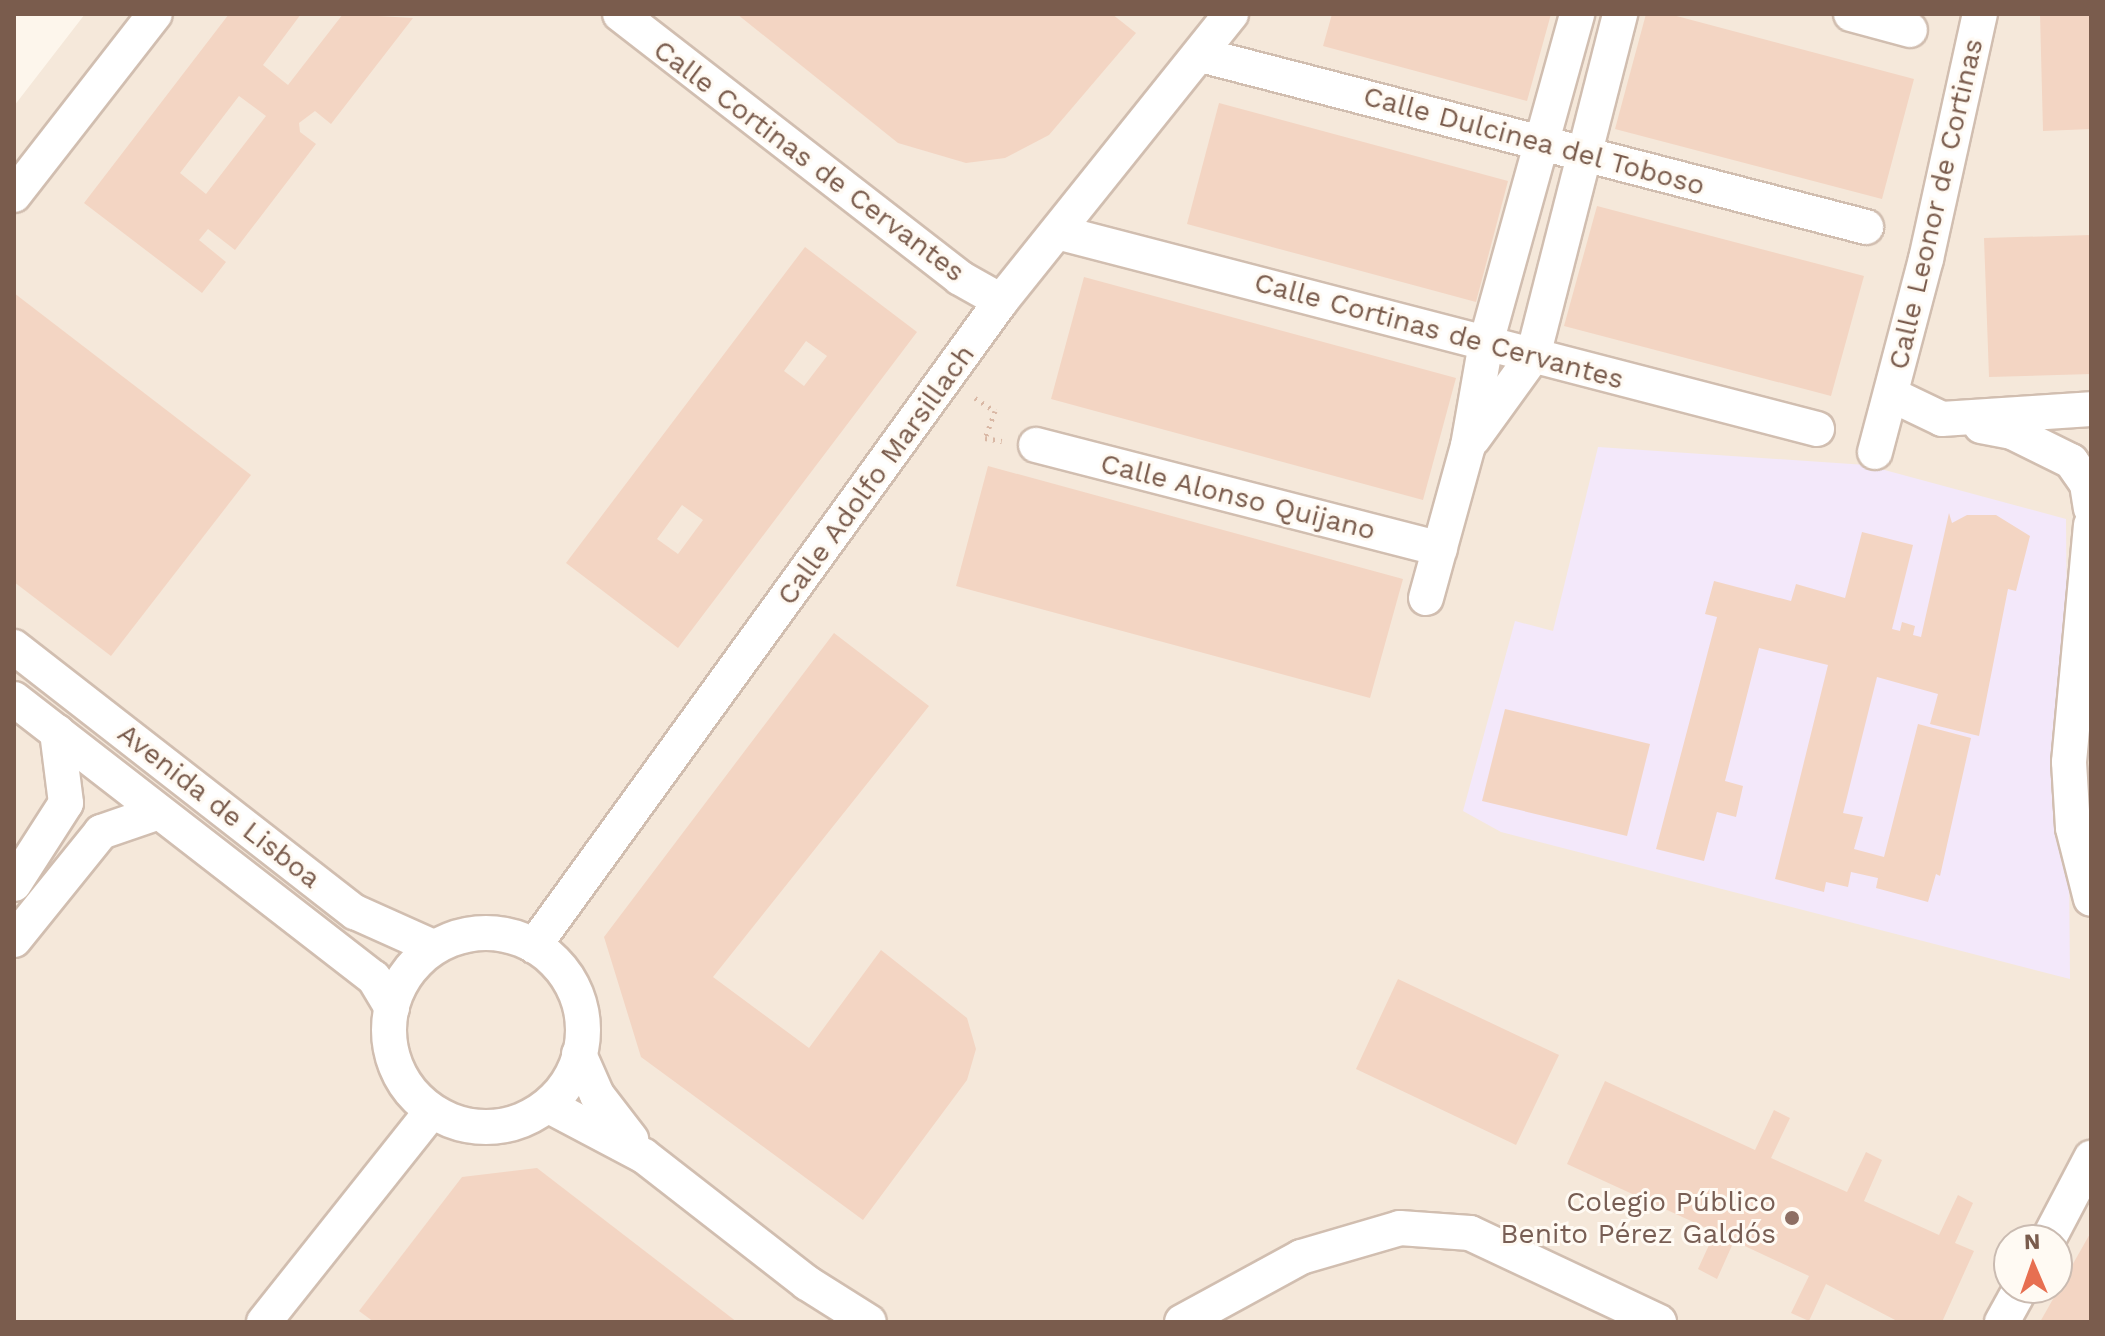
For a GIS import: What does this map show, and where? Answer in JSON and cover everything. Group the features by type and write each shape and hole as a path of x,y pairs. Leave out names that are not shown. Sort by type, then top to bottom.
{"street":[{"path":"14,195 155,14"},
{"name":"Calle Cortinas de Cervantes","path":"620,14 960,278 1001,301"},
{"name":"Calle Adolfo Marsillach","path":"534,946 1001,301 1061,233 1231,14"},
{"path":"1426,598 1468,446 1486,343 1577,14"},
{"path":"1468,446 1533,356 1581,153 1620,14"},
{"path":"1851,14 1910,30"},
{"name":"Calle Leonor de Cortinas","path":"1875,452 1892,395 1980,14"},
{"name":"Calle Dulcinea del Toboso","path":"1201,55 1866,227"},
{"name":"Calle Cortinas de Cervantes","path":"1061,233 1817,429"},
{"name":"Calle Leonor de Cortinas","path":"1892,395 1942,419 2091,409"},
{"path":"1942,419 2012,432 2071,461 2087,484 2091,509"},
{"name":"Calle Alonso Quijano","path":"1036,445 1440,549"},
{"path":"2091,525 2069,762 2073,828 2091,899"},
{"name":"Avenida de Lisboa","path":"14,647 355,912 433,947"},
{"name":"Avenida de Lisboa","path":"14,699 374,978 392,1008"},
{"path":"14,884 66,803 57,732"},
{"path":"14,940 101,832 124,819 159,812"},
{"path":"492,932 534,946 561,967 578,995 585,1030 574,1075 549,1106 508,1126 465,1126 431,1112 401,1080 389,1051 392,1008 403,977 433,947 492,932"},
{"path":"579,1054 597,1095 644,1156"},
{"path":"549,1106 644,1156 807,1283 869,1322"},
{"path":"264,1322 431,1112"},
{"path":"2056,1224 2091,1158"},
{"path":"1182,1322 1301,1257 1400,1228 1470,1233 1659,1322"},
{"path":"2002,1322 2012,1304"}],"path":[{"path":"985,438 995,411"}],"shaded area":[{"path":"85,14 2091,14 2091,1322 14,1322 14,106"},
{"path":"1598,447 1866,465 2066,519 2070,979 1501,832 1463,811 1515,621 1553,631"}],"building":[{"path":"229,14 301,14 263,65 288,85 343,14 413,18 331,124 315,111 299,123 300,132 316,144 235,250 208,229 199,240 226,262 202,293 84,203","holes":["239,96 266,116 206,194 180,173"]},
{"path":"737,14 1112,14 1136,33 1049,135 1005,158 966,163 898,143"},
{"path":"1332,14 1551,14 1527,101 1323,46"},
{"path":"1646,14 1669,14 1914,79 1882,199 1615,129"},
{"path":"2040,14 2091,14 2091,129 2043,131"},
{"path":"1219,103 1508,181 1476,302 1187,224"},
{"path":"1597,206 1864,276 1831,396 1564,326"},
{"path":"2091,235 2091,374 1989,377 1984,238"},
{"path":"805,247 917,332 678,648 566,563","holes":["806,341 827,356 804,386 784,371","682,505 703,520 678,554 657,539"]},
{"path":"1084,277 1456,378 1423,500 1051,399"},
{"path":"14,293 251,475 111,656 14,582"},
{"path":"988,466 1403,579 1370,698 956,586"},
{"path":"1949,513 1952,523 1967,515 1996,515 2030,536 2016,591 2008,589 1979,736 1930,724 1938,694 1877,677 1843,813 1863,817 1854,849 1884,857 1918,724 1971,738 1940,876 1936,874 1928,902 1876,888 1878,878 1851,872 1848,887 1826,882 1824,892 1775,879 1828,665 1759,648 1725,781 1743,786 1736,817 1717,812 1704,861 1656,849 1717,617 1705,614 1714,581 1791,601 1796,584 1845,598 1862,532 1913,545 1892,629 1900,631 1902,622 1915,626 1913,635 1921,637"},
{"path":"834,633 929,706 713,977 809,1048 881,950 967,1018 976,1049 967,1080 863,1220 641,1057 604,937"},
{"path":"1505,709 1650,744 1627,836 1482,801"},
{"path":"1398,979 1559,1055 1516,1145 1356,1069"},
{"name":"Colegio Público Benito Pérez Galdós","path":"1605,1081 1755,1150 1774,1110 1790,1118 1771,1158 1847,1192 1866,1152 1882,1160 1864,1201 1939,1235 1958,1195 1973,1203 1955,1243 1974,1251 1942,1322 1899,1322 1826,1284 1809,1321 1791,1313 1809,1276 1734,1241 1717,1279 1698,1269 1715,1232 1567,1164"},
{"path":"537,1168 737,1322 374,1322 359,1311 462,1177"},
{"path":"2091,1232 2091,1322 2040,1322 2050,1304 2073,1304 2073,1264"}],"place":[{"name":"Colegio Público Benito Pérez Galdós","path":"1792,1218"}]}
